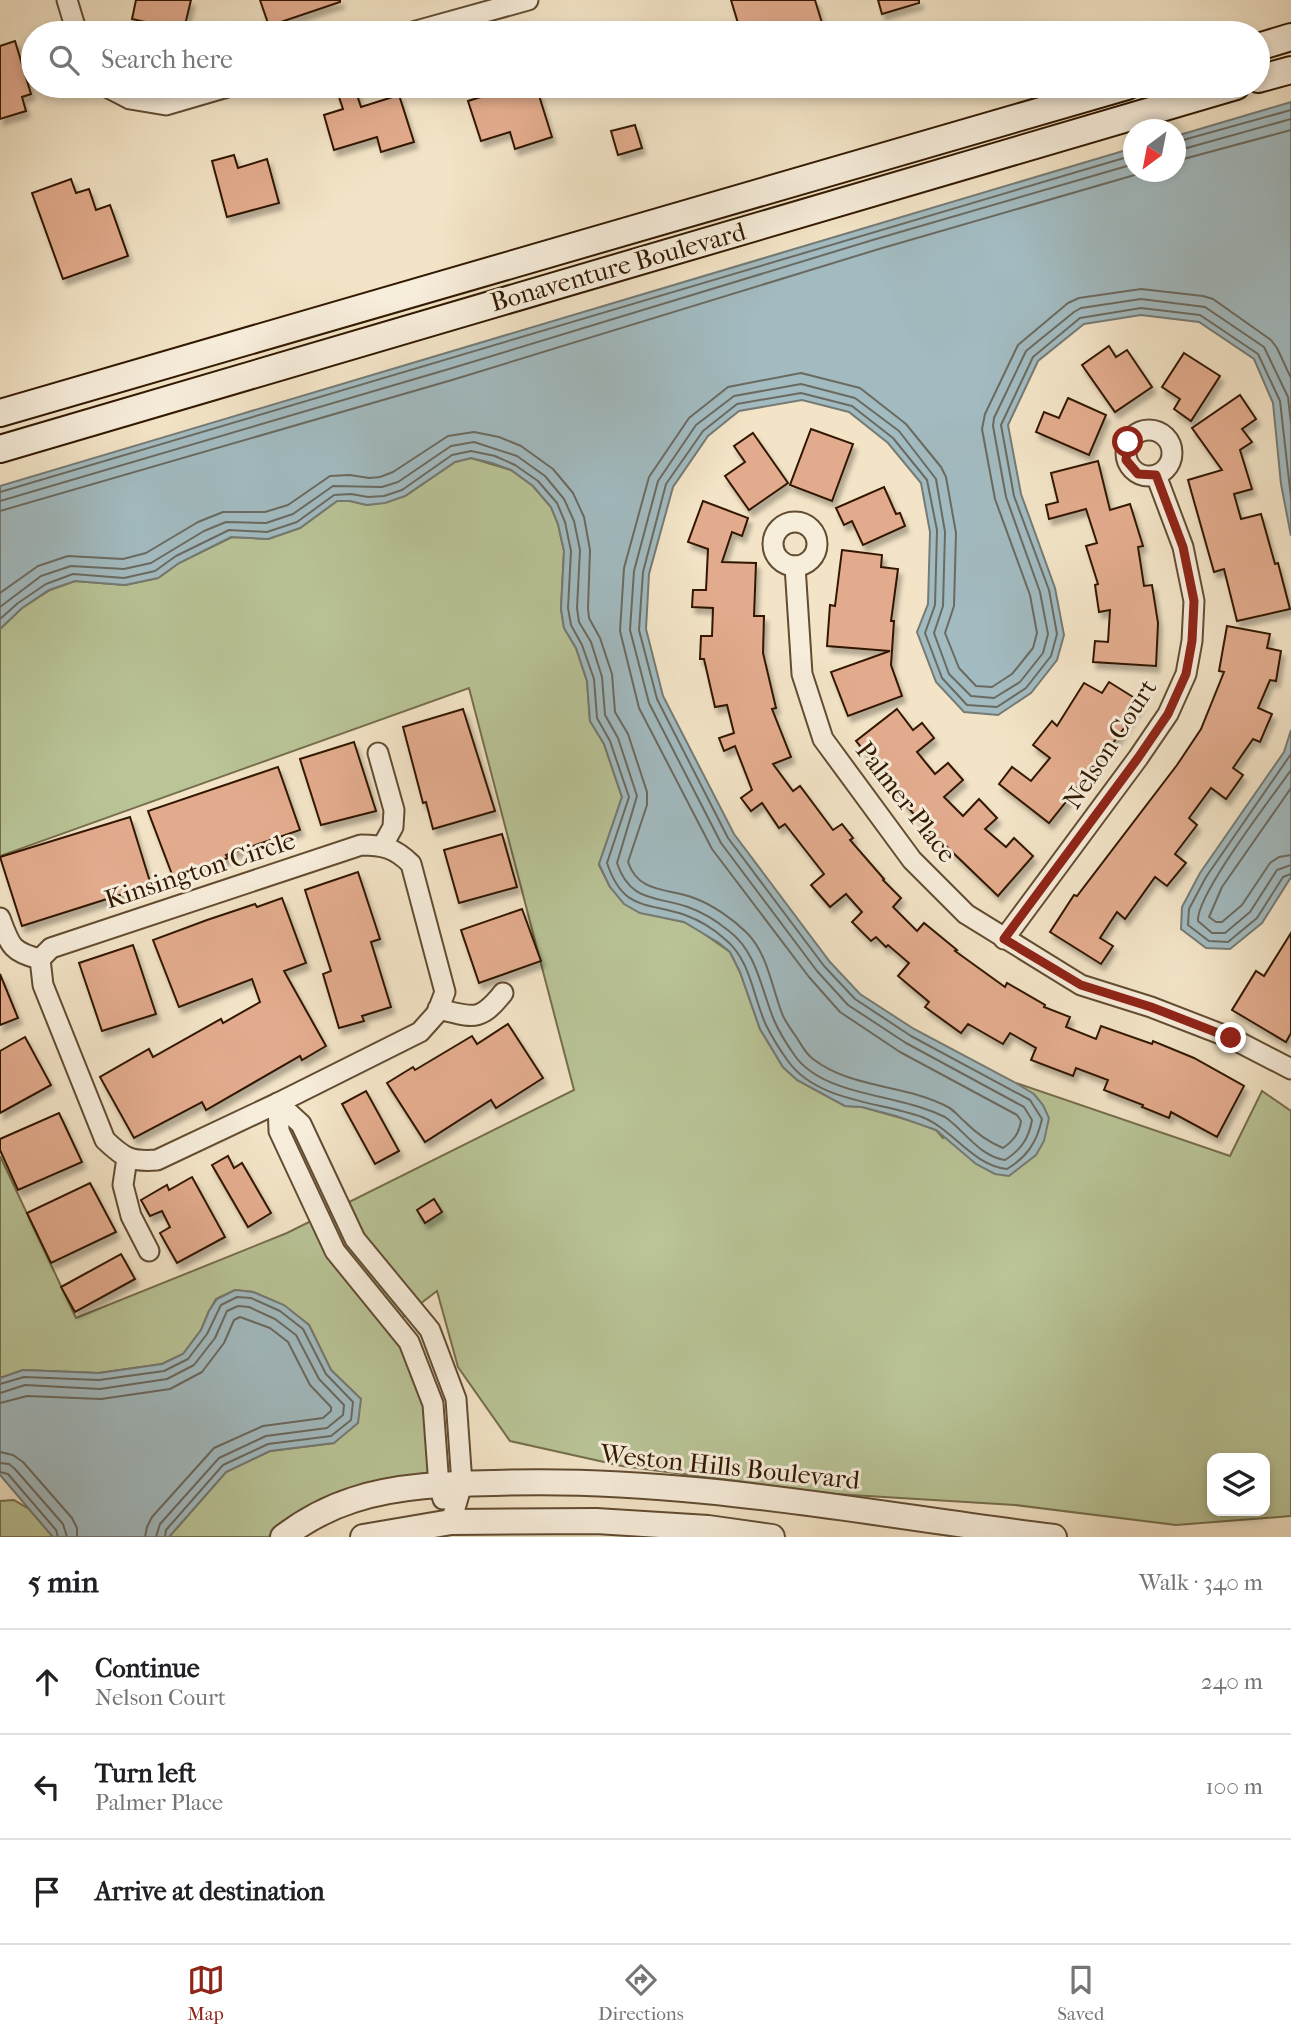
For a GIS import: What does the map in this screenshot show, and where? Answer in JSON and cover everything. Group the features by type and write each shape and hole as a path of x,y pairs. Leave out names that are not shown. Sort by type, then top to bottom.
{"main road":[{"path":"1270,43 1291,37"},
{"path":"1270,76 1291,70"},
{"name":"Bonaventure Boulevard","path":"0,414 1086,98"},
{"name":"Bonaventure Boulevard","path":"0,449 1195,98"}],"street":[{"path":"67,0 73,21"},
{"path":"453,21 528,0"},
{"path":"128,98 166,105 190,98"},
{"name":"Nelson Court","path":"1004,939 1138,758 1168,714 1186,674 1192,641 1194,601 1183,547 1156,475"},
{"name":"Palmer Place","path":"796,566 802,674 823,739 912,860 966,914 1081,985 1151,1007 1231,1038 1291,1069"},
{"path":"0,918 9,941 21,954 40,960 43,985 105,1140 120,1155 127,1158 136,1161 157,1160 420,1032 438,1009 445,992 411,864 399,853 383,845 393,827 394,810 378,753"},
{"name":"Kinsington Circle","path":"40,960 51,948 64,943 361,845 383,845"},
{"path":"438,1009 476,1016 489,1010 503,993"},
{"path":"278,1103 301,1124 355,1238 430,1330 456,1399 451,1522"},
{"path":"278,1103 279,1131 335,1251 409,1342 433,1404 451,1485"},
{"path":"293,1161 314,1151"},
{"path":"127,1158 123,1185 131,1216 149,1251"},
{"name":"Weston Hills Boulevard","path":"284,1537 329,1509 355,1499 401,1489 451,1485 593,1482 705,1489 1054,1537"},
{"path":"363,1537 451,1522 596,1521 708,1528 772,1537"}],"green space":[{"path":"471,458 511,470 533,486 551,507 564,551 561,609 564,628 576,648 587,681 590,721 604,744 622,797 599,865 610,887 666,918 684,922 730,952 760,1029 783,1067 797,1080 845,1106 862,1107 919,1123 936,1130 943,1138 1034,1095 1016,1083 1230,1156 1262,1091 1291,1111 1291,1516 1176,1525 1015,1505 835,1494 622,1466 510,1441 458,1367 437,1291 394,1324 433,1404 429,1473 424,1479 294,1518 268,1537 169,1537 226,1472 270,1451 334,1443 361,1399 331,1370 309,1325 283,1305 253,1292 235,1290 216,1299 201,1330 183,1354 162,1364 99,1373 23,1370 0,1378 0,1156 76,1318 287,1233 574,1090 469,688 0,856 0,629 22,608 50,590 75,581 125,585 158,578 179,563 232,537 268,539 300,528 337,501 367,505 405,496 455,462"},
{"path":"14,1500 29,1509 53,1537 0,1537 0,1501"}],"water":[{"path":"1291,102 1291,536 1281,484 1273,403 1254,359 1199,322 1141,315 1084,324 1038,361 1008,425 1021,494 1055,588 1064,635 1057,660 1031,693 998,715 964,712 936,682 917,632 928,604 930,532 921,483 888,443 849,412 802,400 739,411 708,436 673,487 649,574 646,629 663,696 734,834 830,962 860,994 914,1029 1016,1083 1034,1094 1043,1105 1049,1118 1044,1141 1036,1155 1009,1176 995,1174 976,1164 936,1130 862,1107 845,1106 797,1080 783,1067 760,1029 730,952 684,922 640,913 624,904 610,887 599,864 622,797 604,744 590,721 587,681 576,648 564,628 561,609 564,551 558,524 551,507 533,486 511,470 471,458 455,462 405,496 385,503 367,505 337,501 300,528 268,539 231,537 179,563 158,578 125,585 75,581 49,590 22,608 0,629 0,486 1123,151 1123,182 1186,182 1186,133"},
{"path":"1291,730 1291,877 1262,923 1230,949 1206,948 1181,929 1182,907 1200,873 1284,752"},
{"path":"235,1290 253,1292 284,1305 309,1325 331,1370 361,1399 358,1423 334,1443 270,1451 226,1472 169,1537 53,1537 0,1475 0,1378 23,1370 99,1373 162,1364 183,1354 201,1330 217,1299"}],"building":[{"path":"136,0 191,0 186,21 132,19"},
{"path":"260,0 340,0 284,21 267,21"},
{"path":"731,0 815,0 821,21 737,21"},
{"path":"878,0 919,0 919,3 882,14"},
{"path":"15,41 21,61 21,98 26,111 0,119 0,46"},
{"path":"339,98 358,98 361,107 390,98 400,98 414,142 381,152 377,137 334,150 324,115 343,109"},
{"path":"478,98 540,98 552,137 515,149 510,132 481,141 468,101"},
{"path":"635,125 642,148 618,155 611,131"},
{"path":"234,155 238,168 267,159 279,203 227,217 212,161"},
{"path":"71,179 76,193 89,189 96,210 110,205 128,256 63,279 32,193"},
{"path":"1109,346 1116,357 1127,350 1152,387 1115,412 1082,365"},
{"path":"1184,353 1220,376 1191,421 1174,409 1180,399 1162,387"},
{"path":"1240,395 1256,419 1242,429 1252,442 1240,450 1252,489 1234,494 1241,519 1261,514 1290,609 1237,621 1224,569 1214,572 1188,480 1222,470 1192,428"},
{"path":"1068,398 1106,415 1089,455 1036,432 1044,412 1059,418"},
{"path":"811,429 853,444 832,501 790,485"},
{"path":"753,433 788,483 749,510 725,476 745,462 734,446"},
{"path":"1098,461 1110,510 1130,504 1143,546 1138,547 1144,586 1152,585 1158,623 1156,666 1093,662 1095,641 1108,642 1110,610 1099,612 1095,585 1098,584 1086,546 1097,543 1086,509 1049,519 1046,505 1058,502 1051,473"},
{"path":"884,487 896,514 900,513 905,526 863,545 852,521 844,525 836,508"},
{"path":"703,501 748,518 742,536 732,532 722,562 756,563 754,616 764,616 763,653 776,708 772,709 791,757 773,764 793,791 800,786 833,830 842,824 853,838 850,840 901,898 893,907 917,931 924,923 957,950 955,951 1005,987 1007,983 1045,1005 1044,1007 1070,1017 1066,1027 1096,1039 1101,1026 1152,1044 1153,1041 1194,1058 1244,1086 1217,1137 1171,1112 1169,1118 1104,1090 1108,1080 1076,1068 1073,1076 1031,1060 1036,1048 1010,1033 1003,1044 968,1024 961,1033 925,1007 929,1002 898,976 909,963 876,937 871,941 852,922 862,912 846,894 830,907 811,885 824,874 785,824 779,828 762,803 751,811 741,798 752,790 735,746 724,751 719,738 734,733 727,705 715,707 704,659 700,659 701,636 712,636 713,608 692,607 693,590 706,590 708,549 688,542"},
{"path":"842,550 882,555 881,567 898,569 891,621 894,621 891,665 902,696 848,716 831,672 890,651 827,646 830,605 835,606"},
{"path":"1227,626 1270,634 1267,648 1281,651 1276,681 1270,680 1258,708 1272,714 1260,742 1253,739 1233,768 1243,775 1226,799 1211,788 1189,818 1197,825 1175,854 1186,863 1167,886 1155,877 1125,919 1117,912 1100,938 1113,946 1101,964 1050,932 1074,895 1077,896 1177,765 1201,729 1224,672 1219,671"},
{"path":"1109,682 1141,702 1120,734 1049,823 999,784 1012,767 1031,781 1050,758 1033,745 1052,721 1057,726 1084,683 1102,693"},
{"path":"463,709 495,811 433,829 426,802 423,803 403,727"},
{"path":"897,709 913,730 922,723 934,738 917,752 935,774 948,763 963,780 944,797 963,816 979,799 997,818 985,829 1006,847 1014,838 1033,856 998,896 919,820 888,785 890,783 856,741"},
{"path":"354,742 376,811 321,825 300,759"},
{"path":"278,767 300,830 226,855 228,858 173,877 148,811"},
{"path":"130,817 151,885 22,926 0,857"},
{"path":"502,834 517,887 459,903 444,850"},
{"path":"358,872 380,939 371,942 391,1007 362,1016 364,1021 339,1028 323,974 331,971 305,890"},
{"path":"282,898 306,963 284,971 326,1046 302,1060 300,1056 206,1110 202,1102 134,1138 100,1077 149,1049 153,1057 221,1019 223,1023 260,1002 252,979 179,1007 153,940 255,904 257,907"},
{"path":"522,909 541,961 479,983 461,930"},
{"path":"1291,933 1291,1033 1286,1042 1232,1010 1256,971 1264,976"},
{"path":"133,945 156,1014 102,1031 79,963"},
{"path":"0,974 18,1018 0,1025"},
{"path":"508,1024 543,1078 496,1108 491,1100 425,1142 387,1083 413,1067 415,1070 472,1036 477,1044"},
{"path":"25,1037 51,1085 0,1113 0,1051"},
{"path":"366,1091 399,1151 375,1164 342,1104"},
{"path":"59,1113 82,1162 18,1190 0,1150 0,1139"},
{"path":"228,1156 234,1168 242,1163 271,1213 248,1227 212,1165"},
{"path":"192,1177 225,1237 177,1263 160,1233 170,1227 162,1211 150,1216 141,1200 167,1185 169,1190"},
{"path":"90,1183 116,1232 51,1263 27,1213"},
{"path":"434,1199 442,1212 425,1223 417,1210"},
{"path":"121,1254 135,1279 75,1312 61,1287"}],"route":[{"path":"1128,442 1126,460 1138,474 1156,475 1183,547 1194,601 1192,641 1186,674 1168,714 1138,758 1004,939 1081,985 1151,1007 1231,1038"}]}
